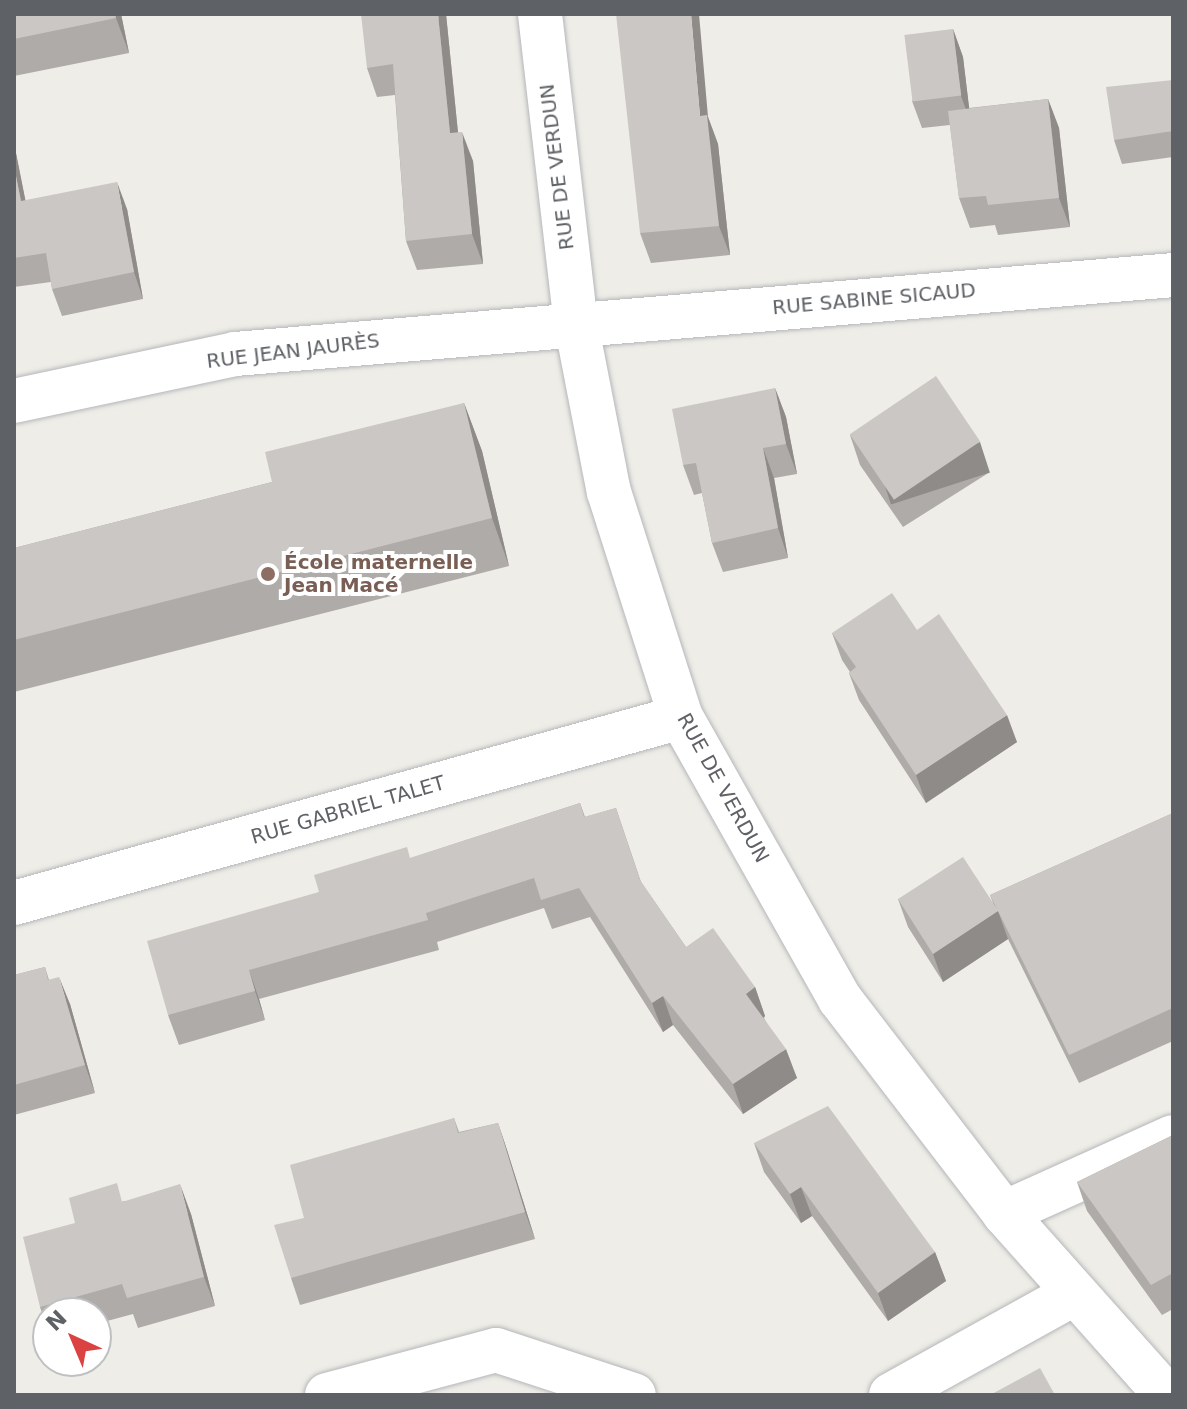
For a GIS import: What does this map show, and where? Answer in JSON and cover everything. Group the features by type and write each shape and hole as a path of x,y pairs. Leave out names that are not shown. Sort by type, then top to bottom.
{"street":[{"name":"RUE DE VERDUN","path":"540,14 576,323 609,492 681,717 840,999 1004,1213 1166,1395"},
{"name":"RUE SABINE SICAUD","path":"576,323 1173,275"},
{"name":"RUE JEAN JAURÈS","path":"14,401 235,354 576,323"},
{"name":"RUE GABRIEL TALET","path":"14,903 681,717"},
{"path":"1004,1213 1173,1137"},
{"path":"891,1395 1075,1293"},
{"path":"327,1395 496,1350 634,1395"}],"building":[{"path":"14,14 115,14 116,18 14,39"},
{"path":"361,14 438,14 450,133 462,132 472,234 406,241 393,64 367,68"},
{"path":"616,14 691,14 700,116 707,115 719,226 640,233"},
{"path":"953,29 961,96 913,101 904,35"},
{"path":"1173,80 1173,131 1114,140 1106,87"},
{"path":"1048,99 1059,198 988,205 986,196 959,198 948,111"},
{"path":"14,166 21,201 117,182 134,272 52,289 46,253 14,258"},
{"path":"936,376 980,441 894,500 850,434"},
{"path":"775,388 786,444 763,448 778,528 712,543 696,463 683,465 672,409"},
{"path":"464,403 492,518 14,640 14,548 272,482 265,452"},
{"path":"892,593 917,630 939,614 1007,715 916,775 849,673 856,667 832,633"},
{"path":"580,803 584,817 616,808 640,880 686,947 713,928 755,987 746,994 786,1049 733,1084 663,996 652,1003 579,888 541,900 534,878 426,913 428,920 249,970 255,991 168,1015 147,941 319,892 314,875 407,847 410,858"},
{"path":"1173,813 1173,1008 1069,1055 998,911 933,954 898,899 963,857 997,909 990,895"},
{"path":"45,967 48,980 59,977 85,1065 14,1085 14,975"},
{"path":"828,1106 935,1252 878,1293 801,1187 790,1194 754,1143"},
{"path":"454,1118 458,1133 498,1123 525,1212 291,1278 274,1225 304,1218 290,1165"},
{"path":"1173,1135 1173,1273 1151,1285 1077,1182"},
{"path":"117,1183 122,1202 180,1184 204,1277 127,1298 122,1284 76,1297 38,1297 23,1237 75,1223 69,1198"},
{"path":"1040,1368 1055,1395 990,1395"}],"place":[{"name":"École maternelle Jean Macé","path":"268,574"}]}
